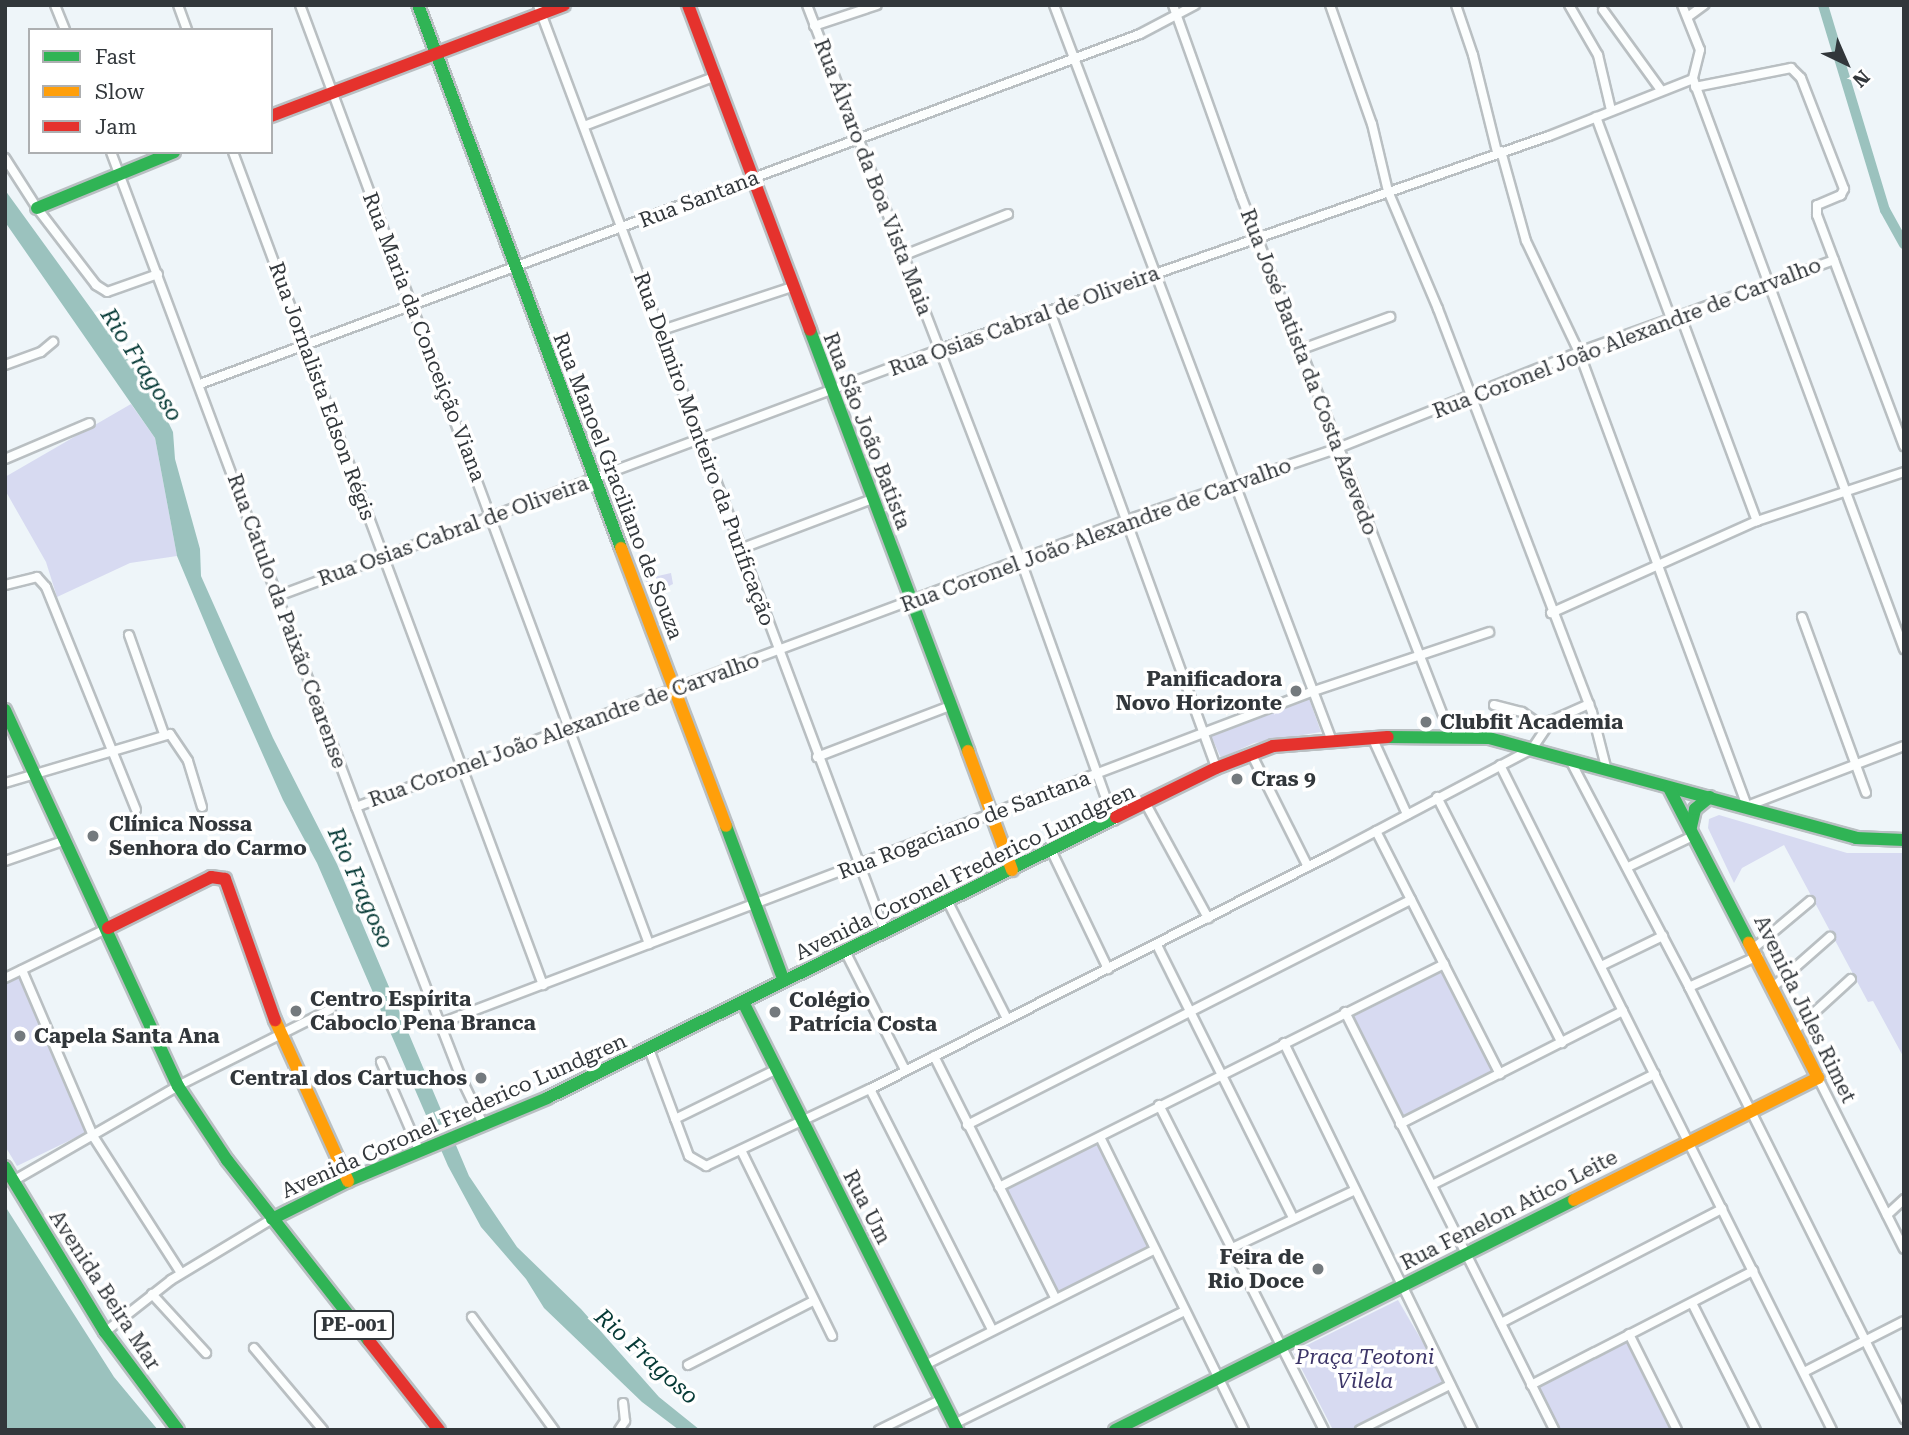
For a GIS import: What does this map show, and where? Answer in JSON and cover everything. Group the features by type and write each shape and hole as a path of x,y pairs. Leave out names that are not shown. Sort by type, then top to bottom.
{"street":[{"path":"55,5 64,28"},
{"path":"178,5 186,28"},
{"name":"Rua Maria da Conceição Viana","path":"300,5 409,307 492,516 649,944"},
{"name":"Rua Manoel Graciliano de Souza","path":"418,5 784,981"},
{"path":"273,115 436,55 540,10 564,5"},
{"name":"Rua São João Batista","path":"688,5 1012,870"},
{"name":"Rua Álvaro da Boa Vista Maia","path":"807,5 856,141 941,349 1021,561 1115,822"},
{"path":"814,26 877,5"},
{"path":"1054,5 1311,692 1332,741"},
{"name":"Rua Santana","path":"200,384 1074,58 1175,10 1195,5"},
{"path":"1330,5 1373,124 1388,191 1469,394 1551,613 1589,704 1606,767"},
{"path":"1456,5 1526,240 1579,352 1747,806 1904,746"},
{"path":"1569,5 1598,55 1611,110"},
{"path":"1682,5 1689,16 1700,50 1694,83 1765,283 1904,649"},
{"path":"1689,16 1704,5"},
{"name":"Rua Delmiro Monteiro da Purificação","path":"540,10 702,438 777,652 885,932"},
{"name":"Rua José Batista da Costa Azevedo","path":"1175,10 1338,448 1451,736"},
{"path":"1603,10 1661,90"},
{"name":"Rua Osias Cabral de Oliveira","path":"278,596 702,438 832,393 941,349 1154,273 1259,239 1596,117 1661,90 1781,69 1798,72 1844,189 1816,209 1834,260"},
{"path":"584,126 714,77"},
{"path":"1596,117 1672,321"},
{"name":"Rua Catulo da Paixão Cearense","path":"112,154 356,807 484,1126"},
{"path":"37,208 169,154"},
{"name":"Rua Jornalista Edson Régis","path":"234,154 543,985"},
{"path":"5,158 37,208 107,292 158,274"},
{"path":"902,256 1007,214"},
{"path":"1834,260 1904,446"},
{"name":"Rua Coronel João Alexandre de Carvalho","path":"356,807 570,730 1127,520 1338,448 1579,352 1672,321 1765,283 1834,260"},
{"path":"662,330 793,287"},
{"path":"1050,311 1216,768"},
{"path":"1303,349 1390,317"},
{"path":"1681,317 1757,522"},
{"path":"5,365 41,352 53,342"},
{"path":"5,458 90,423"},
{"path":"1551,613 1757,522 1904,472"},
{"path":"740,549 872,499"},
{"path":"5,585 37,577 46,587 136,810"},
{"path":"1802,617 1866,793"},
{"name":"Rua Rogaciano de Santana","path":"441,1023 1311,692 1489,632"},
{"path":"129,635 164,734 179,743 202,807"},
{"path":"649,1049 689,1156 706,1166 870,1089 1308,867 1532,749 1545,728 1589,704"},
{"path":"1494,705 1522,712 1545,728"},
{"path":"817,757 950,706"},
{"name":"PE-001","path":"5,710 108,928 178,1086 272,1219 439,1430"},
{"path":"5,783 164,734"},
{"path":"1372,737 1407,814"},
{"name":"Avenida Coronel Frederico Lundgren","path":"105,1332 181,1273 272,1219 348,1181 484,1126 649,1049 845,951 1115,822 1216,768 1273,746 1372,737 1489,738 1606,767 1669,788 1747,806 1856,838 1904,840"},
{"path":"1251,753 1308,867"},
{"path":"1570,760 1689,987 1904,1419"},
{"path":"1500,765 1832,1430"},
{"name":"Avenida Jules Rimet","path":"1669,788 1756,952 1904,1249"},
{"path":"1437,797 1562,1042"},
{"path":"1628,867 1693,831 1695,809 1710,797"},
{"path":"1147,806 1208,918"},
{"path":"1376,831 1500,1074"},
{"path":"5,861 66,839"},
{"path":"1052,852 1108,969"},
{"path":"5,978 219,875 235,899 280,1034 348,1181"},
{"path":"967,1125 1411,900"},
{"path":"1689,987 1756,952 1810,901"},
{"path":"948,902 1007,1019"},
{"path":"1601,966 1663,936"},
{"path":"1773,987 1829,937"},
{"path":"1157,945 1293,1219"},
{"path":"845,951 905,1070"},
{"path":"999,1187 1444,964"},
{"path":"22,970 93,1136 181,1273"},
{"path":"1794,1031 1851,979"},
{"name":"Rua Um","path":"743,1002 956,1427"},
{"path":"13,1181 178,1086 331,1009"},
{"path":"1400,1124 1623,1011"},
{"path":"1345,1012 1554,1430"},
{"path":"1284,1043 1400,1286 1473,1430"},
{"path":"934,1056 1055,1298"},
{"path":"381,1062 424,1150"},
{"path":"675,1119 777,1069"},
{"path":"1432,1185 1656,1074"},
{"name":"Rua Fenelon Atico Leite","path":"1115,1430 1818,1078"},
{"path":"870,1089 992,1329"},
{"path":"1158,1105 1324,1430"},
{"path":"1100,1137 1244,1430"},
{"path":"741,1150 832,1336"},
{"name":"Avenida Beira Mar","path":"5,1167 105,1332 178,1430"},
{"path":"1232,1248 1355,1190"},
{"path":"1887,1215 1904,1199"},
{"path":"1500,1323 1722,1209"},
{"path":"925,1365 992,1329 1154,1250"},
{"path":"1531,1385 1753,1271"},
{"path":"152,1294 206,1353"},
{"path":"688,1366 813,1301"},
{"path":"1692,1303 1756,1430"},
{"path":"956,1427 1185,1311"},
{"path":"472,1317 554,1430"},
{"path":"1804,1372 1904,1321"},
{"path":"1629,1334 1677,1430"},
{"path":"254,1348 323,1430"},
{"path":"1360,1430 1450,1385"},
{"path":"878,1430 942,1399"},
{"path":"619,1430 626,1412 623,1403"}],"green space":[{"path":"131,404 155,438 177,556 130,563 57,597 46,562 5,490 5,477"},
{"path":"671,573 673,584 651,595 645,579"},
{"path":"1306,690 1321,732 1254,743 1221,758 1207,727"},
{"path":"1719,815 1847,853 1904,853 1904,1058 1873,1001 1868,1002 1784,845 1742,868 1734,883 1708,828 1709,819"},
{"path":"1443,969 1496,1074 1405,1119 1352,1014"},
{"path":"19,976 87,1132 17,1166 5,1146 5,983"},
{"path":"1098,1142 1152,1249 1059,1296 1005,1190"},
{"name":"Praça Teotoni Vilela","path":"1398,1300 1446,1382 1352,1430 1333,1430 1293,1352"},
{"path":"1629,1341 1673,1430 1559,1430 1537,1386"}],"shaded area":[{"path":"5,190 158,401 173,432 175,459 200,549 201,576 273,738 337,864 469,1176 517,1247 581,1309 659,1397 700,1430 679,1430 642,1402 544,1308 526,1279 481,1227 448,1166 317,863 283,800 177,556 155,438 5,222"},
{"path":"5,1206 114,1377 158,1430 5,1430"}],"waterway":[{"path":"1823,5 1885,210 1904,244"}],"traffic: fast":[{"path":"418,5 621,548"},
{"path":"37,208 169,154"},
{"path":"810,330 968,751"},
{"path":"5,710 178,1086 227,1160 369,1341"},
{"path":"1388,737 1489,738 1856,838 1904,840"},
{"path":"1669,788 1749,943"},
{"path":"1691,827 1695,809 1710,797"},
{"path":"272,1219 348,1181 547,1098 1116,817"},
{"path":"726,826 784,981"},
{"path":"743,1002 957,1430"},
{"path":"5,1167 105,1332 178,1430"},
{"path":"1115,1430 1574,1200"}],"traffic: slow":[{"path":"621,548 726,826"},
{"path":"968,751 1012,870"},
{"path":"1574,1200 1818,1078 1749,943"},
{"path":"275,1020 348,1181"}],"traffic: jam":[{"path":"273,115 564,5"},
{"path":"688,5 810,330"},
{"path":"1116,817 1216,768 1273,746 1388,737"},
{"path":"108,928 211,877 225,879 275,1020"},
{"path":"369,1341 439,1430"}],"place":[{"name":"Panificadora Novo Horizonte","path":"1296,691"},
{"name":"Clubfit Academia","path":"1426,722"},
{"name":"Cras 9","path":"1237,779"},
{"name":"Clínica Nossa Senhora do Carmo","path":"93,836"},
{"name":"Centro Espírita Caboclo Pena Branca","path":"296,1011"},
{"name":"Colégio Patrícia Costa","path":"775,1012"},
{"name":"Capela Santa Ana","path":"20,1036"},
{"name":"Central dos Cartuchos","path":"481,1078"},
{"name":"Feira de Rio Doce","path":"1318,1269"}],"water label":[{"name":"Rio Fragoso","path":"141,365"},
{"name":"Rio Fragoso","path":"360,888"},
{"name":"Rio Fragoso","path":"646,1357"}]}
